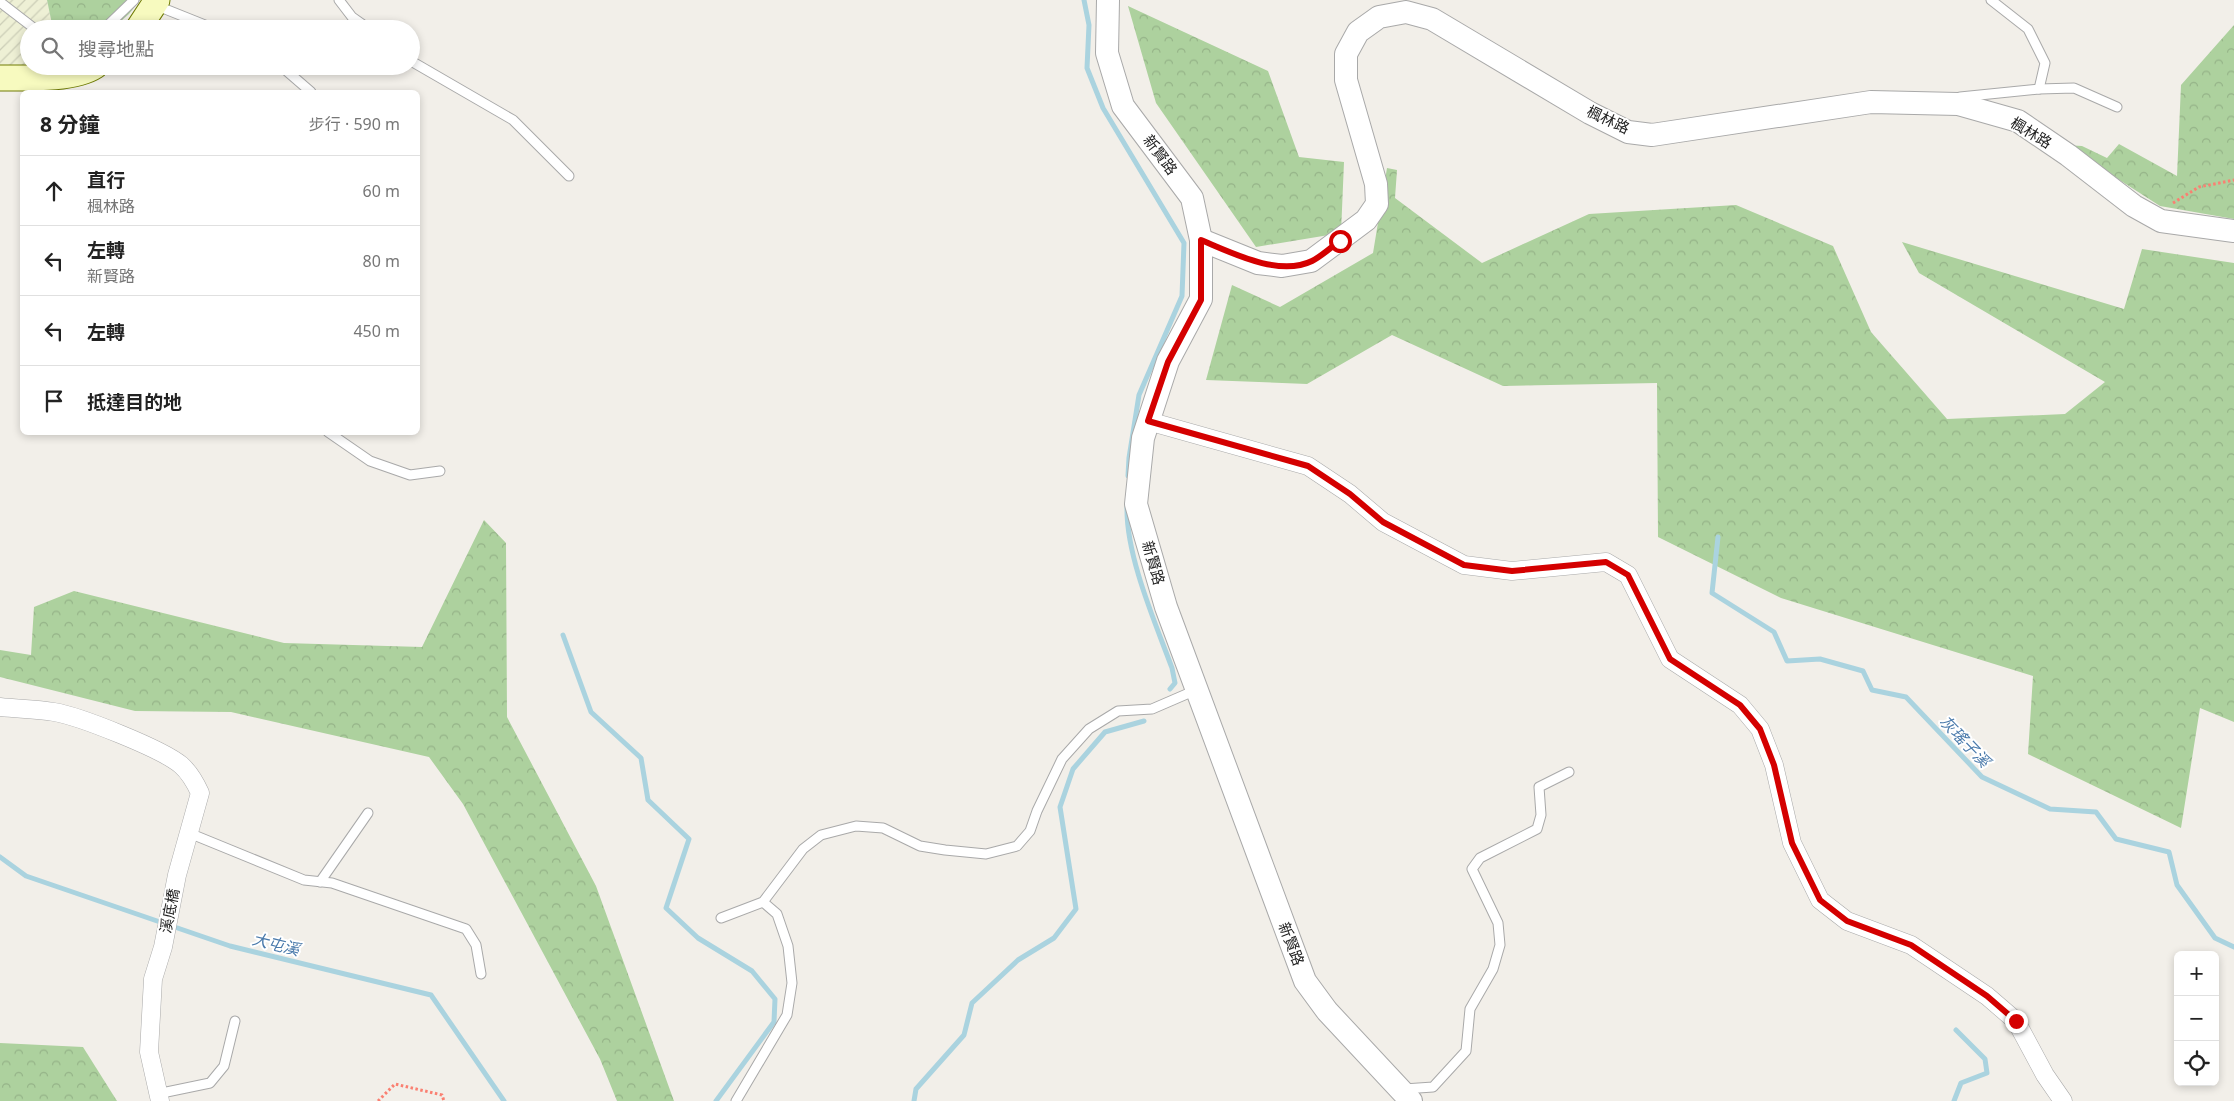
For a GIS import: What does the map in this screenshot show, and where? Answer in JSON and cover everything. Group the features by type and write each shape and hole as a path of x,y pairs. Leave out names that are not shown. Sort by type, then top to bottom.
{"main road":[{"path":"141,20 148,2"},
{"path":"0,78 37,82 69,75"}],"street":[{"name":"新賢路","path":"1108,0 1107,53 1123,106 1192,198 1201,240 1201,300 1168,362 1148,421 1143,438 1136,504 1166,607 1305,980 1327,1011 1406,1095"},
{"name":"楓林路","path":"1201,240 1258,263 1282,266 1311,261 1366,220 1377,204 1376,184 1346,80 1346,54 1358,32 1379,17 1406,12 1432,19 1590,113 1628,132 1652,135 1871,102 1958,104 2018,121 2068,155 2134,206 2161,221 2234,231"},
{"path":"1148,421 1308,466 1350,494 1383,522 1464,565 1512,571 1606,562 1628,575 1670,659 1740,705 1760,729 1774,765 1792,843 1820,900 1847,921 1911,945 1987,996 2016,1021 2045,1075 2063,1101"},
{"name":"溪底橋","path":"0,707 55,712 122,736 159,752 179,764 192,776 200,793 177,875 163,947 153,979 149,1052 158,1097"}],"lane":[{"path":"338,0 357,20"},
{"path":"1990,0 2028,29 2045,63 2039,89"},
{"path":"0,2 23,20"},
{"path":"119,20 148,2 193,20"},
{"path":"420,65 513,120 569,176"},
{"path":"291,75 309,90"},
{"path":"1923,102 2039,89 2074,88 2117,107"},
{"path":"332,435 370,461 410,475 440,471"},
{"path":"721,918 763,902 803,849 821,835 856,826 883,828 920,846 945,850 986,854 1017,846 1030,831 1037,811 1062,759 1089,729 1118,711 1152,709 1196,690"},
{"path":"1406,1095 1433,1087 1466,1052 1470,1009 1493,969 1500,945 1498,924 1472,869 1480,858 1537,829 1541,815 1539,787 1568,772"},
{"path":"320,882 368,813"},
{"path":"190,833 304,880 332,883 466,929 476,945 482,974"},
{"path":"736,1101 787,1015 792,983 788,946 777,914 763,902"},
{"path":"158,1097 210,1083 224,1066 235,1021"}],"path":[{"path":"2161,221 2163,210 2199,186 2234,180"},
{"path":"378,1101 395,1084 442,1095 444,1101"}],"green space":[{"path":"0,0 47,0 51,20 20,20 20,67 0,65"},
{"path":"47,0 140,0 122,20 51,20"},
{"path":"1128,6 1268,71 1299,157 1344,162 1341,233 1256,247 1156,103"},
{"path":"2234,25 2234,219 2160,206 2065,145 2082,146 2107,158 2119,144 2177,176 2181,85"},
{"path":"1387,168 1397,170 1395,198 1482,263 1589,214 1736,205 1833,246 1871,332 1947,419 2065,414 2105,382 1919,273 1902,242 2124,309 2142,249 2234,263 2234,722 2200,708 2181,828 2028,754 2033,676 1781,598 1658,537 1657,383 1503,386 1392,335 1307,384 1206,380 1232,285 1280,307 1373,253"},
{"path":"484,520 506,543 507,717 596,886 674,1101 617,1101 600,1059 463,804 429,757 231,712 135,711 0,677 0,650 31,655 34,607 74,591 284,643 422,647"},
{"path":"0,1043 83,1047 117,1101 0,1101"}],"waterway":[{"path":"1084,0 1089,25 1087,68 1103,108 1184,243 1182,296 1139,395 1128,476"},
{"path":"1127,507 1128,526 1136,567 1172,668 1175,683 1170,689"},
{"name":"灰瑤子溪","path":"1718,537 1712,593 1774,632 1787,661 1820,659 1863,671 1872,690 1906,697 1982,777 2050,809 2096,812 2116,839 2169,852 2177,885 2215,938 2234,947"},
{"path":"563,635 591,712 641,758 648,800 689,839 666,908 698,938 752,971 775,999 774,1022 716,1101"},
{"path":"914,1101 916,1089 964,1035 972,1003 1018,960 1054,938 1076,909 1060,807 1073,769 1105,732 1144,721"},
{"name":"大屯溪","path":"0,857 26,876 230,946 431,995 504,1101"},
{"path":"1954,1101 1961,1083 1987,1073 1985,1059 1956,1030"}],"route":[{"path":"1340,241 1311,261 1282,266 1258,263 1201,240 1201,300 1168,362 1148,421 1308,466 1350,494 1383,522 1464,565 1512,571 1606,562 1628,575 1670,659 1740,705 1760,729 1774,765 1792,843 1820,900 1847,921 1911,945 1987,996 2016,1021"}]}
